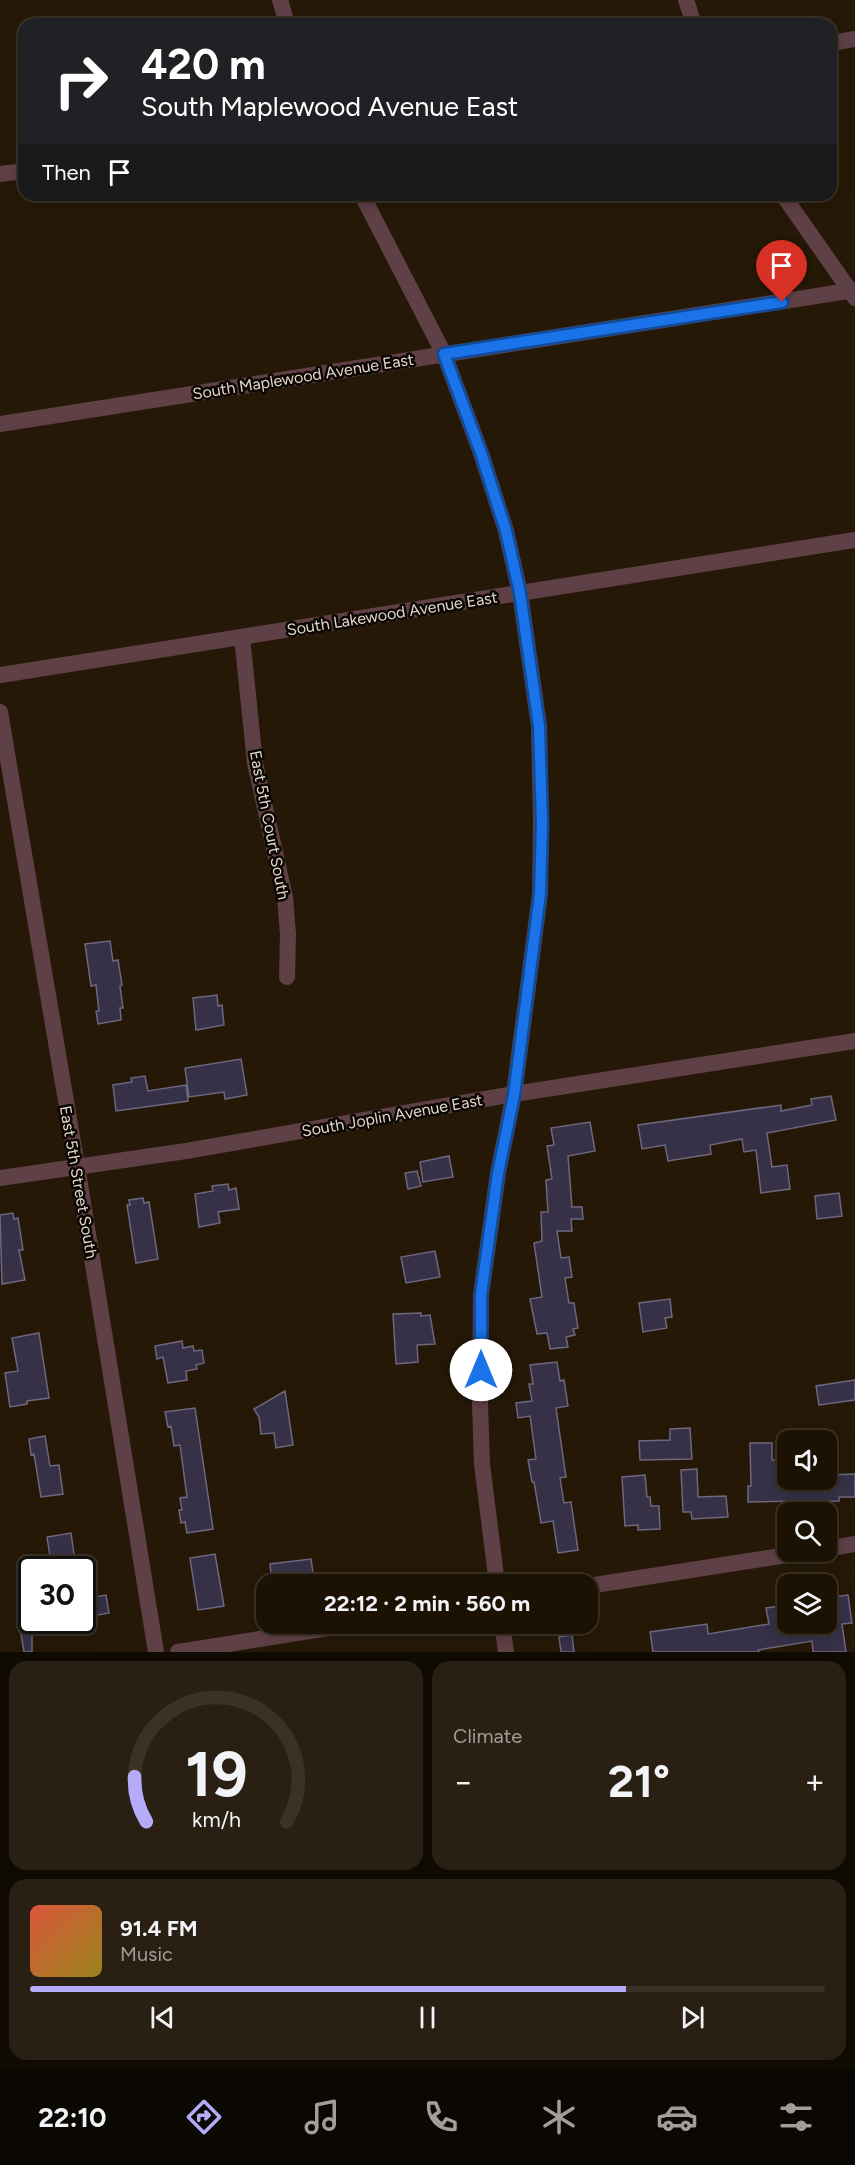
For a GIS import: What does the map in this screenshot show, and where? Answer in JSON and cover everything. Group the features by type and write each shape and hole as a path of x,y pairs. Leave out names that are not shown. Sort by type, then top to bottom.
{"street":[{"path":"280,0 285,18"},
{"path":"686,0 692,18"},
{"path":"837,42 855,39"},
{"path":"0,174 18,172"},
{"path":"365,201 444,354 481,453 506,531 520,593 539,726 542,823 540,894 514,1095 498,1173 481,1295 482,1464 496,1574"},
{"path":"787,201 854,293"},
{"name":"South Maplewood Avenue East","path":"0,424 444,354 854,293"},
{"name":"South Lakewood Avenue East","path":"0,675 855,540"},
{"name":"East 5th Court South","path":"242,637 255,763 285,897 288,934 287,977"},
{"name":"East 5th Street South","path":"0,712 156,1652"},
{"name":"South Joplin Avenue East","path":"0,1178 186,1151 514,1095 855,1041"},
{"path":"837,1547 855,1544"},
{"path":"598,1584 777,1557"},
{"path":"178,1652 295,1634"},
{"path":"504,1634 506,1652"},
{"path":"289,1635 292,1652"}],"building":[{"path":"110,941 113,961 118,960 123,1008 120,1008 121,1020 98,1024 96,985 91,986 85,944"},
{"path":"217,995 218,1006 222,1005 224,1025 196,1030 193,998"},
{"path":"241,1059 247,1095 225,1099 224,1092 189,1097 185,1068"},
{"path":"145,1076 148,1091 186,1085 188,1101 116,1111 113,1085 132,1082 131,1078"},
{"path":"831,1096 836,1120 767,1133 772,1167 787,1165 790,1189 761,1193 756,1150 744,1152 742,1139 710,1145 711,1154 668,1161 665,1145 642,1149 638,1125 781,1105 781,1111 812,1105 811,1099"},
{"path":"590,1122 595,1151 568,1156 572,1207 582,1207 583,1219 571,1219 572,1231 557,1231 561,1258 569,1257 572,1277 565,1278 569,1303 574,1303 578,1328 573,1329 575,1335 566,1337 568,1347 550,1349 547,1333 537,1334 530,1299 542,1297 534,1243 542,1241 541,1212 548,1212 546,1180 552,1179 547,1146 554,1145 551,1128"},
{"path":"449,1156 453,1177 423,1182 420,1162"},
{"path":"417,1171 421,1186 408,1189 405,1173"},
{"path":"228,1184 229,1190 236,1188 239,1209 218,1212 220,1223 199,1227 195,1194 213,1191 212,1186"},
{"path":"839,1193 842,1216 817,1219 815,1196"},
{"path":"143,1198 144,1203 149,1202 158,1259 136,1263 127,1205 130,1205 129,1200"},
{"path":"13,1213 14,1219 18,1218 23,1250 19,1250 25,1280 2,1284 0,1215"},
{"path":"435,1251 440,1277 406,1283 401,1257"},
{"path":"670,1299 672,1317 665,1318 667,1328 643,1332 639,1303"},
{"path":"421,1313 421,1316 430,1315 435,1344 417,1345 418,1362 396,1364 393,1314"},
{"path":"39,1333 49,1398 27,1401 27,1404 10,1407 5,1373 18,1371 12,1338"},
{"path":"182,1341 183,1348 193,1346 194,1351 202,1350 204,1363 196,1365 197,1369 186,1371 187,1380 168,1383 163,1357 157,1359 155,1346"},
{"path":"557,1362 560,1381 564,1380 568,1406 556,1408 566,1477 560,1478 564,1503 571,1502 578,1550 558,1553 553,1521 541,1523 534,1482 532,1482 528,1460 536,1459 530,1416 518,1418 516,1403 532,1401 529,1384 533,1384 530,1365"},
{"path":"855,1380 855,1400 819,1405 816,1386"},
{"path":"285,1391 293,1445 276,1448 274,1433 261,1434 259,1417 254,1409"},
{"path":"195,1408 213,1529 187,1533 185,1522 181,1523 179,1510 182,1510 180,1498 187,1497 180,1445 174,1446 171,1426 168,1427 165,1412"},
{"path":"690,1428 692,1459 640,1460 639,1441 670,1440 670,1429"},
{"path":"45,1436 50,1466 59,1465 63,1494 41,1497 34,1454 31,1455 29,1439"},
{"path":"750,1443 772,1443 772,1460 777,1460 777,1490 837,1490 837,1475 855,1474 855,1497 839,1497 839,1501 748,1502 748,1486 751,1486"},
{"path":"697,1469 698,1497 726,1496 728,1517 692,1519 691,1512 683,1512 681,1470"},
{"path":"645,1475 647,1497 650,1497 651,1506 659,1506 660,1529 638,1530 638,1525 625,1526 622,1477"},
{"path":"71,1533 74,1556 50,1556 47,1537"},
{"path":"215,1554 224,1606 198,1610 190,1558"},
{"path":"311,1559 313,1574 271,1574 270,1564"},
{"path":"106,1595 109,1613 96,1615 96,1597"},
{"path":"848,1595 852,1623 842,1624 846,1652 813,1652 812,1641 758,1650 759,1652 653,1652 650,1632 707,1624 708,1634 769,1624 766,1608 777,1606 777,1634 837,1634 837,1596"},
{"path":"21,1634 32,1634 32,1652 24,1652"},
{"path":"572,1635 574,1652 561,1652 559,1637"}],"route":[{"path":"481,1370 481,1295 498,1173 514,1095 540,894 542,823 539,726 520,593 506,531 481,453 444,354 782,302"}]}
